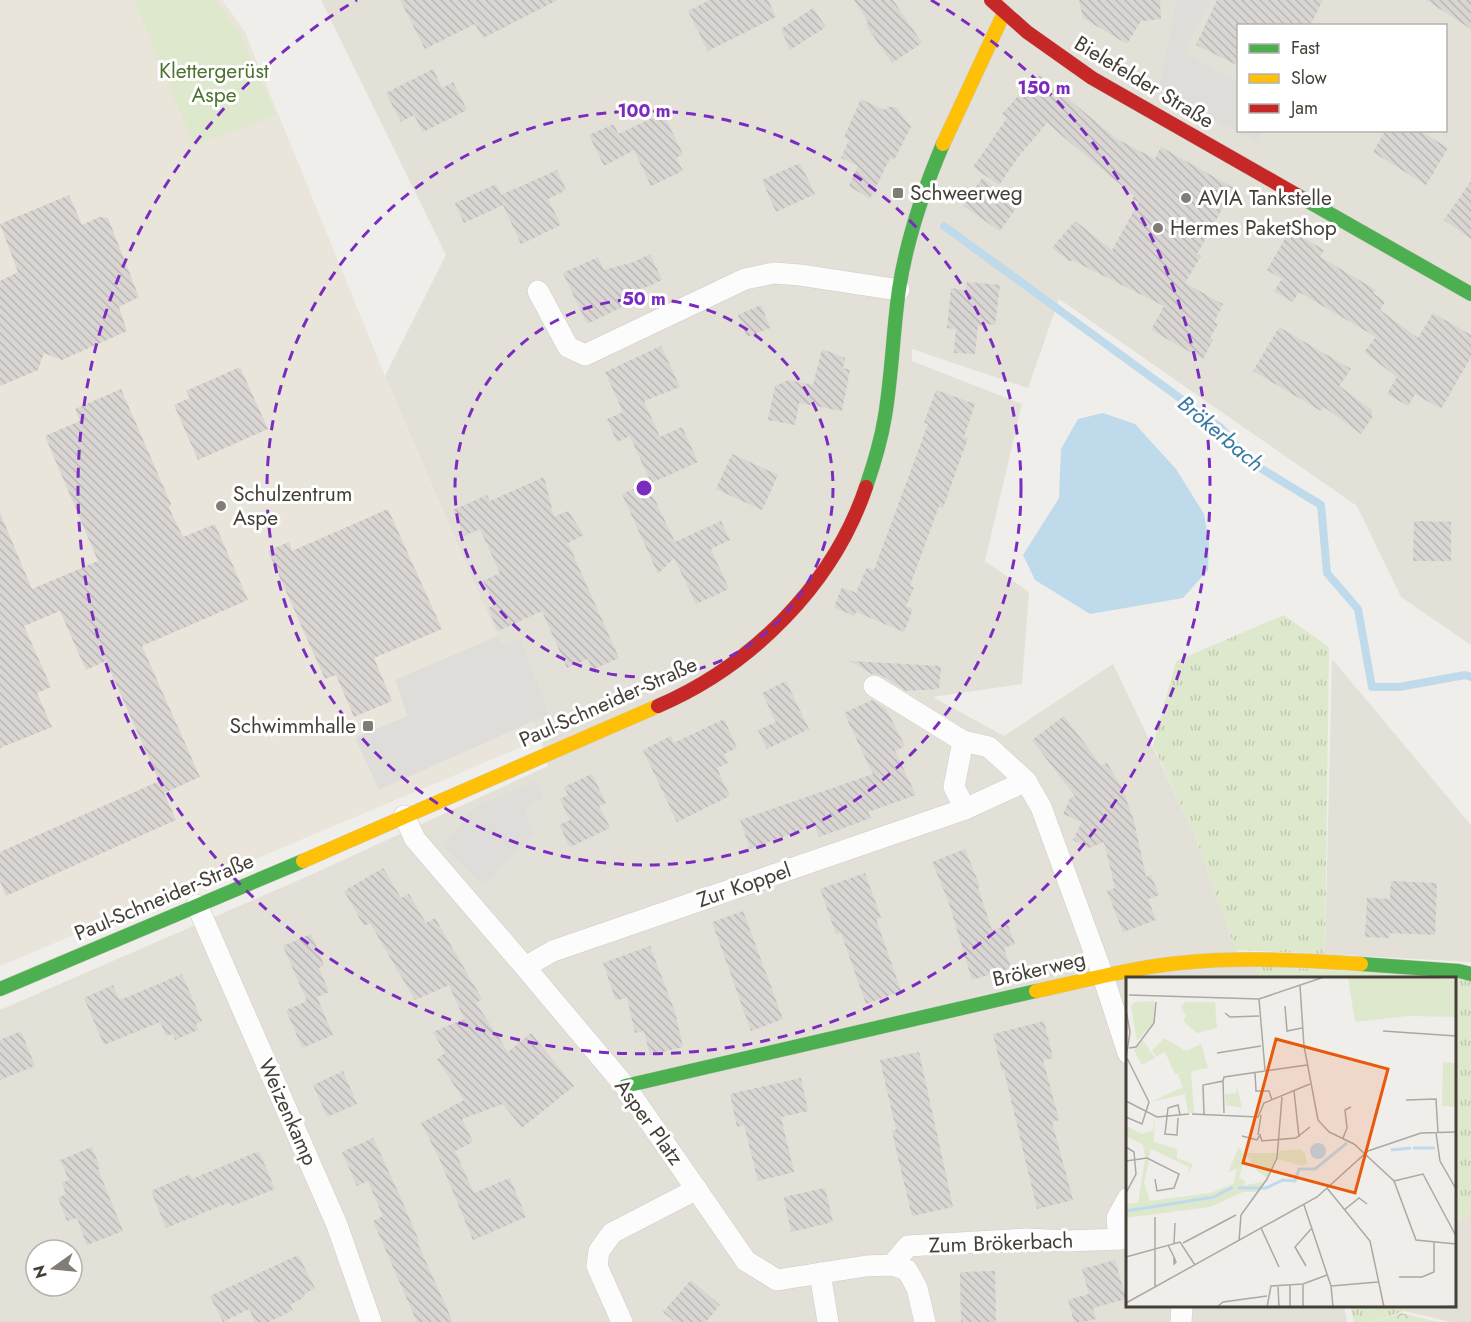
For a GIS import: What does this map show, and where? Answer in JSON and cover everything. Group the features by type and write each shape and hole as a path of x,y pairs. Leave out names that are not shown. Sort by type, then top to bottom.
{"street":[{"name":"Paul-Schneider-Straße","path":"0,989 672,700 715,677 751,650 779,624 808,591 833,556 855,513 874,467 885,419 899,290 919,203 937,153 1001,4"},
{"name":"Bielefelder Straße","path":"1001,4 1047,47 1092,78 1471,294"},
{"path":"538,291 568,347 585,355 745,279 774,273 899,290"},
{"path":"874,686 963,741 989,747 1026,781 1041,807 1126,1047"},
{"path":"963,741 954,787 965,809"},
{"name":"Zur Koppel","path":"525,966 553,951 965,809 1026,781"},
{"name":"Asper Platz","path":"404,816 415,839 625,1086 746,1261 777,1280 866,1266 892,1265"},
{"name":"Weizenkamp","path":"197,905 337,1225 371,1322"},
{"name":"Brökerweg","path":"625,1086 1102,976 1178,963 1232,960 1321,961 1459,971 1471,974"},
{"path":"622,1322 597,1266 599,1251 612,1233 697,1189"},
{"name":"Zum Brökerbach","path":"892,1265 908,1246 1026,1239 1068,1241 1123,1238 1117,1218 1126,1202"},
{"path":"892,1265 907,1270 918,1288 925,1322"},
{"path":"820,1273 828,1322"},
{"path":"1181,1322 1182,1307"}],"shaded area":[{"name":"Schulzentrum Aspe","path":"0,0 222,0 244,30 385,376 541,739 0,966"},
{"path":"321,0 1471,0 1471,645 1401,597 1357,506 1059,299 1028,388 912,349 912,361 1022,404 985,561 1029,592 1022,684 933,697 1004,736 1113,664 1194,833 1236,950 1257,966 1260,977 1126,977 1126,1307 1344,1307 1347,1322 0,1322 0,1010 306,877 548,766 541,739 385,376 446,255"},
{"path":"1177,0 1210,0 1184,53 1237,80 1237,132 1159,89"},
{"path":"1238,132 1261,132 1256,142"},
{"path":"498,636 502,646 520,638 549,714 379,790 355,738 408,716 395,680"},
{"path":"1332,659 1471,825 1471,962 1325,954"},
{"path":"537,780 544,798 524,809 534,833 483,886 443,846 475,807"},
{"path":"1471,1213 1471,1322 1451,1322 1404,1311 1402,1307 1456,1307 1456,1223"}],"green space":[{"name":"Klettergerüst Aspe","path":"134,0 216,0 240,34 276,115 194,146"},
{"path":"1284,615 1329,647 1325,954 1236,950 1194,833 1153,745 1176,661"},
{"path":"1257,966 1458,977 1471,981 1471,1213 1456,1223 1456,977 1260,977"},
{"path":"1350,1307 1402,1307 1404,1311 1373,1322 1354,1322"},
{"path":"1401,1313 1438,1322 1374,1322"}],"water":[{"path":"1103,413 1135,424 1176,469 1204,514 1209,542 1208,570 1183,598 1090,614 1035,580 1023,555 1059,498 1061,449 1078,419"}],"building":[{"path":"400,0 558,0 483,38 475,24 425,49"},
{"path":"710,0 768,0 776,17 708,51 688,11"},
{"path":"854,0 893,0 922,43 892,63 865,24 868,22"},
{"path":"1079,0 1160,0 1161,19 1141,21 1127,44 1083,18"},
{"path":"1217,0 1323,0 1311,24 1237,24 1237,65 1196,45"},
{"path":"1426,0 1471,0 1471,29"},
{"path":"813,8 826,27 790,50 781,29"},
{"path":"433,69 442,88 453,82 467,110 423,132 414,115 401,122 386,93"},
{"path":"1040,75 1115,138 1155,159 1161,147 1234,188 1197,254 1201,256 1185,283 1223,304 1214,322 1218,324 1210,338 1213,340 1203,359 1151,330 1164,306 1072,260 1070,262 1052,248 1075,221 1112,250 1139,202 1132,199 1134,196 1047,123 1019,156 999,185 973,167 1007,118 1002,114"},
{"path":"861,99 884,110 888,107 896,107 911,127 894,160 890,158 870,199 849,186 858,166 841,158 849,140 844,137"},
{"path":"663,113 683,154 676,158 683,171 651,186 634,150 604,166 589,135 614,124 618,134"},
{"path":"1385,132 1422,132 1448,148 1426,185 1373,152"},
{"path":"800,163 815,194 776,212 762,180"},
{"path":"557,170 566,190 548,199 561,225 521,244 503,205 464,223 455,203 496,184 501,195"},
{"path":"982,178 1019,204 1000,231 963,206"},
{"path":"1471,181 1471,239 1444,220"},
{"path":"69,195 82,225 99,217 108,218 139,297 119,307 127,331 62,360 44,353 38,370 0,386 0,281 18,272 0,224"},
{"path":"1290,230 1324,250 1320,257 1376,290 1373,293 1385,302 1380,310 1418,338 1433,313 1471,335 1471,357 1441,409 1415,394 1408,406 1387,394 1397,377 1364,352 1376,337 1299,292 1293,302 1274,291 1282,279 1267,270"},
{"path":"650,254 662,280 640,290 643,297 587,324 563,273 598,257 604,270 634,262"},
{"path":"967,282 1000,285 995,325 982,323 982,326 978,325 975,354 954,353 956,329 947,328 951,288 966,290"},
{"path":"761,305 770,328 747,337 738,315"},
{"path":"1279,327 1351,369 1339,386 1372,410 1372,418 1361,434 1324,407 1321,411 1253,371"},
{"path":"661,346 680,387 644,401 660,437 682,427 698,462 651,483 630,436 617,442 607,419 623,412 605,372"},
{"path":"822,349 845,358 843,368 850,370 842,411 799,403 795,425 768,420 775,386 788,380 813,385"},
{"path":"240,367 268,429 198,460 174,405 190,398 186,391"},
{"path":"121,389 183,537 215,524 248,600 142,646 200,777 164,793 176,820 6,896 0,881 0,852 159,781 106,661 86,670 60,611 24,626 51,687 37,693 52,727 0,748 0,513 32,589 98,561 45,436 80,421 75,409"},
{"path":"936,390 975,404 964,437 968,438 943,508 939,506 910,586 914,587 906,606 913,609 904,632 856,612 854,616 834,607 842,587 856,593 867,567 874,570 928,424 924,423"},
{"path":"732,454 778,475 762,510 716,489"},
{"path":"544,477 554,517 568,511 584,535 568,543 619,658 592,670 588,659 567,668 542,611 498,631 488,608 494,605 483,581 500,573 480,529 464,536 453,510 487,495 490,501"},
{"path":"647,483 675,542 721,521 730,540 711,549 729,589 696,604 674,558 658,574 622,494"},
{"path":"388,509 442,629 374,658 392,701 354,717 336,675 325,679 268,551 289,542 292,551"},
{"path":"1414,521 1451,522 1451,561 1413,561"},
{"path":"850,661 941,666 939,689 906,691 881,675 872,674"},
{"path":"786,681 809,729 767,749 758,730 776,722 762,693"},
{"path":"872,700 886,709 905,746 895,751 916,795 868,812 871,818 819,837 815,825 750,849 740,820 873,774 844,713"},
{"path":"1064,716 1101,765 1107,763 1122,788 1134,821 1146,877 1151,875 1159,895 1148,899 1156,920 1123,932 1107,891 1115,888 1104,842 1089,848 1073,840 1082,822 1063,814 1070,798 1075,796 1032,740"},
{"path":"724,719 737,748 724,754 728,763 717,768 730,796 677,822 643,750 671,736 674,743"},
{"path":"592,774 606,803 599,806 610,828 570,847 559,825 570,820 560,799 568,795 564,787"},
{"path":"965,849 980,887 978,888 992,930 1008,925 1015,944 1004,948 1011,968 972,980 948,900 932,862"},
{"path":"383,868 401,898 409,894 426,923 435,918 482,999 476,1003 508,1052 531,1033 574,1086 522,1128 503,1104 462,1119 473,1142 455,1151 474,1193 510,1178 526,1217 473,1240 439,1158 421,1123 464,1100 437,1059 445,1053 433,1032 464,1019 449,985 415,1000 370,923 364,926 344,891"},
{"path":"865,873 881,918 876,919 901,991 866,1004 841,933 836,934 820,889"},
{"path":"1391,881 1437,883 1435,935 1389,933 1389,938 1365,937 1367,898 1390,899"},
{"path":"743,911 783,1019 751,1031 712,922"},
{"path":"311,934 324,965 319,968 329,992 317,997 333,1035 302,1048 286,1010 307,1001 283,946"},
{"path":"650,946 675,1012 683,1047 650,1055 644,1031 635,1033 627,997 616,1001 603,963"},
{"path":"182,974 202,1021 196,1024 198,1030 175,1040 173,1034 166,1036 160,1022 104,1045 84,998 113,985 119,999 125,998"},
{"path":"1044,1021 1053,1058 1043,1060 1059,1120 1052,1122 1073,1200 1037,1209 1004,1070 1002,1071 993,1034"},
{"path":"21,1031 35,1066 0,1080 0,1040"},
{"path":"919,1052 953,1207 912,1216 892,1131 896,1130 880,1060"},
{"path":"343,1071 357,1104 327,1117 313,1085"},
{"path":"801,1078 808,1111 781,1117 794,1172 758,1181 744,1125 737,1127 730,1094"},
{"path":"373,1138 453,1322 417,1322 373,1221 383,1216 368,1181 357,1186 342,1152"},
{"path":"92,1147 100,1168 98,1169 123,1231 87,1245 77,1218 67,1221 58,1198 66,1194 62,1183 69,1180 60,1160"},
{"path":"259,1151 275,1189 232,1206 230,1202 166,1228 151,1191 190,1174 192,1179"},
{"path":"825,1188 833,1222 791,1232 784,1197"},
{"path":"298,1255 315,1288 304,1294 305,1297 290,1305 293,1310 269,1322 255,1322 249,1309 223,1322 210,1296"},
{"path":"1115,1260 1126,1299 1093,1308 1096,1319 1074,1322 1068,1300 1089,1294 1082,1269"},
{"path":"995,1271 996,1322 961,1322 960,1272"},
{"path":"691,1280 720,1305 706,1322 675,1322 663,1312"}],"waterway":[{"name":"Brökerbach","path":"944,226 1221,428 1252,463 1321,505 1327,573 1358,609 1372,687 1399,687 1465,675 1471,677"}],"traffic: fast":[{"path":"866,487 885,416 899,289 906,251 922,197 943,144"},
{"path":"1297,195 1471,294"},
{"path":"0,989 303,861"},
{"path":"1361,964 1459,971 1471,974"},
{"path":"625,1086 1036,991"}],"traffic: slow":[{"path":"943,144 1004,13"},
{"path":"303,861 658,706"},
{"path":"1036,991 1125,971 1179,963 1270,960 1361,964"}],"traffic: jam":[{"path":"991,0 1027,32 1092,78 1297,195"},
{"path":"658,706 725,669 756,645 784,618 810,589 833,557 866,487"}],"place":[{"name":"Schweerweg","path":"898,193"},
{"name":"AVIA Tankstelle","path":"1186,198"},
{"name":"Hermes PaketShop","path":"1158,228"},
{"name":"Schulzentrum Aspe","path":"221,506"},
{"name":"Schwimmhalle","path":"368,726"}]}
